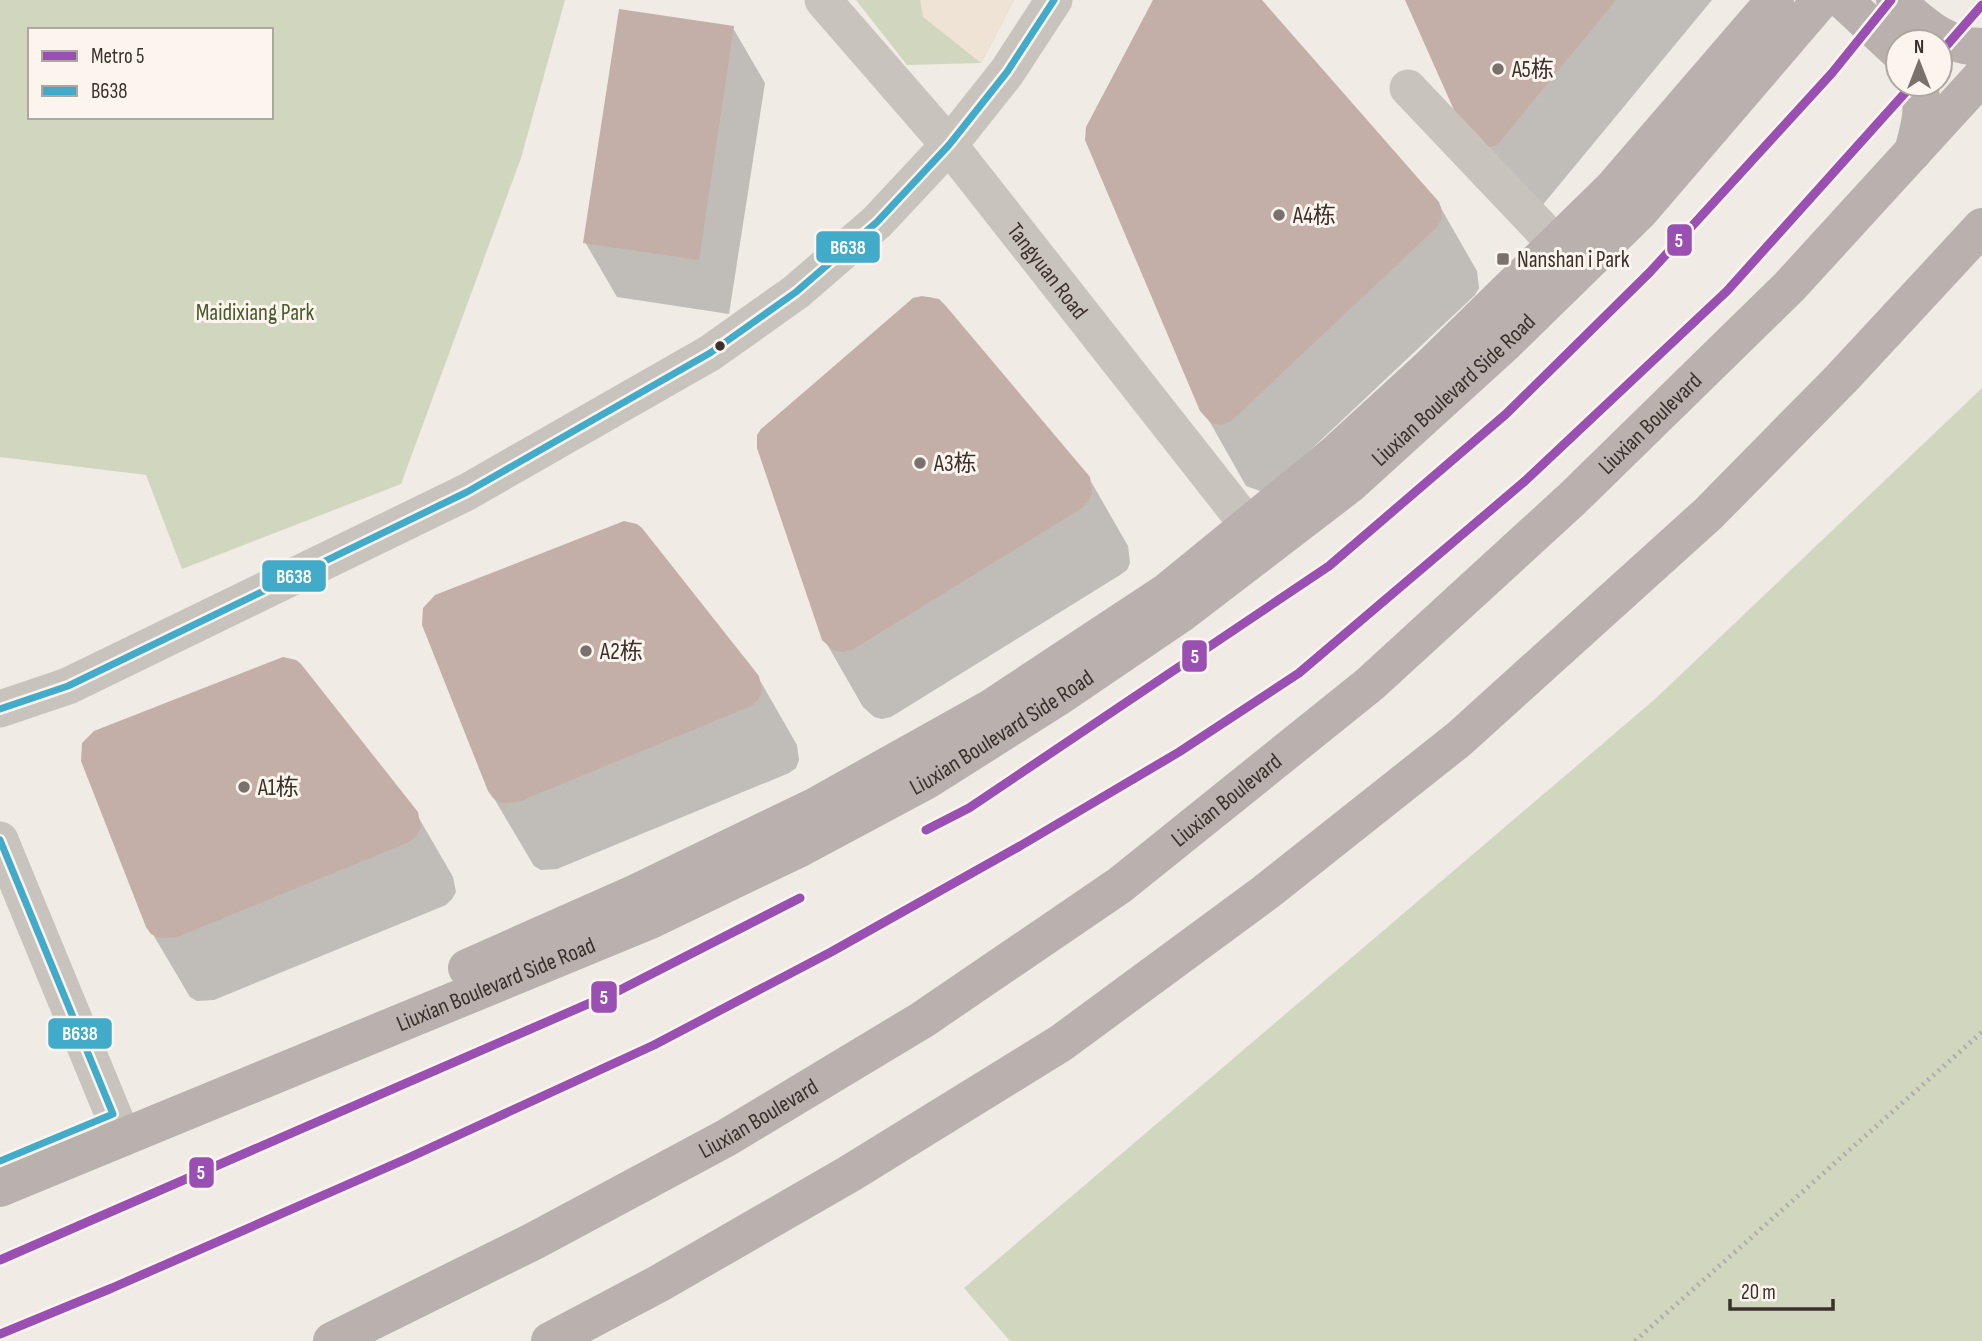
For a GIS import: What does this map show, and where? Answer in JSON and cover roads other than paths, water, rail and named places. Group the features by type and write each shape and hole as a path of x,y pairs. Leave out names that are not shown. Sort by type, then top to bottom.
{"main road":[{"name":"Liuxian Boulevard Side Road","path":"1257,537 1352,439 1428,369 1614,187 1776,0"},
{"name":"Liuxian Boulevard Side Road","path":"0,1188 118,1126 636,893 816,806 991,708 1168,590 1360,475 1504,344 1640,211 1821,0"},
{"path":"1843,0 1884,38"},
{"path":"1895,0 1933,33 1957,44 1982,47"},
{"name":"Liuxian Boulevard","path":"332,1341 534,1241 726,1138 922,1020 1120,885 1370,684 1562,508 1790,286 1982,76"},
{"path":"1913,152 1922,121 1922,98"},
{"path":"550,1341 658,1284 849,1174 1062,1043 1266,892 1459,739 1708,513 1841,379 1982,227"},
{"name":"Liuxian Boulevard Side Road","path":"0,1161 118,1126"}],"street":[{"name":"Tangyuan Road","path":"823,0 949,145 1257,537"},
{"path":"0,709 68,686 467,492 710,353 796,292 877,222 949,145 1007,72 1054,0"},
{"path":"1408,88 1556,244"},
{"path":"0,840 118,1126"}],"railway":[{"path":"1635,1341 1982,1032"}],"metro line":[{"name":"5","path":"926,830 969,808 1329,566 1506,414 1650,272 1832,73 1891,0"},
{"name":"5","path":"1954,37 1982,5"},
{"name":"5","path":"0,1334 406,1159 654,1045 831,952 1020,846 1179,752 1299,673 1525,481 1727,291 1900,98"},
{"name":"5","path":"0,1260 620,990 800,898"}],"place":[{"name":"A5栋","path":"1498,69"},
{"name":"A4栋","path":"1279,215"},
{"name":"Nanshan i Park","path":"1503,259"},
{"name":"A3栋","path":"920,463"},
{"name":"A2栋","path":"586,651"},
{"name":"A1栋","path":"244,787"}],"park label":[{"name":"Maidixiang Park","path":"255,312"}]}
